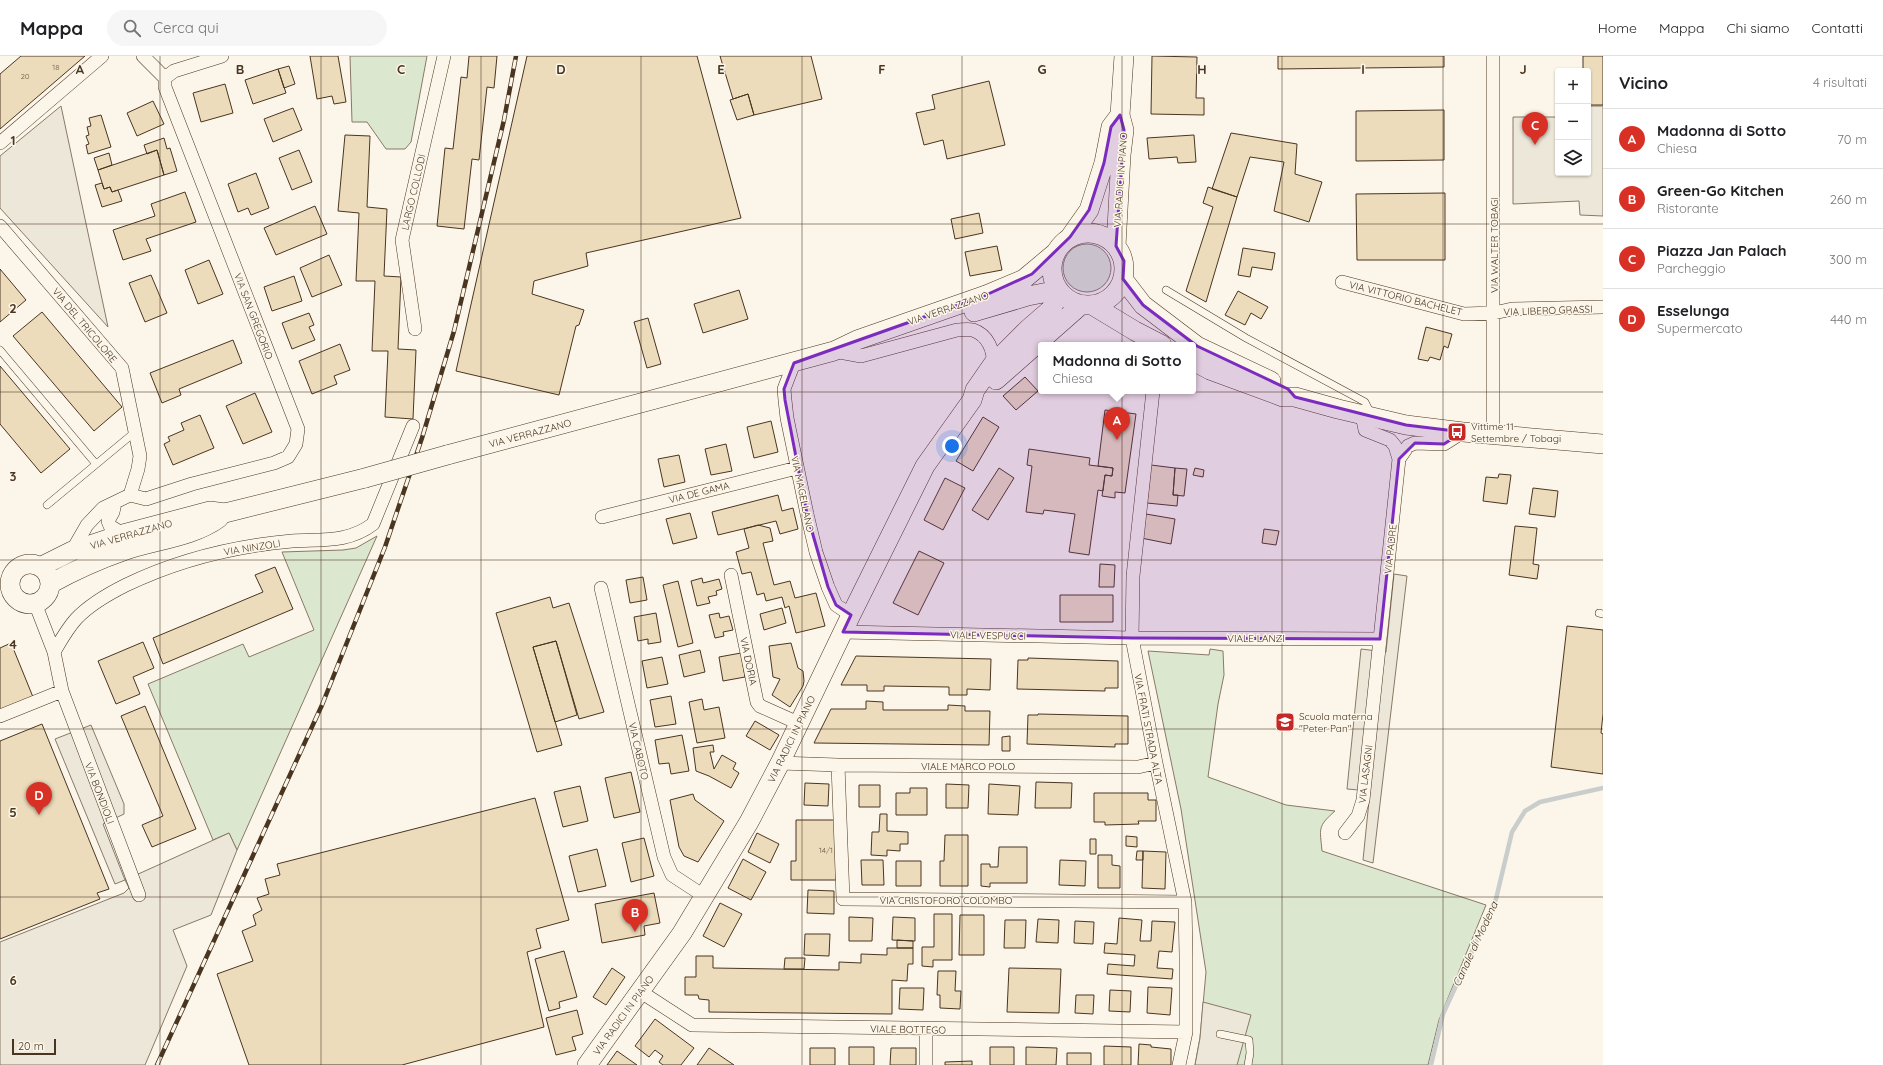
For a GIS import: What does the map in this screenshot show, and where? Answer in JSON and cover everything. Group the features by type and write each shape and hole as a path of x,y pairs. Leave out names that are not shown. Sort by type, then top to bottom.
{"main road":[{"name":"VIA RADICI IN PIANO","path":"1116,246 1121,156 1124,130 1120,115 1124,56"},
{"name":"VIA RADICI IN PIANO","path":"1070,237 1090,210 1104,163 1111,127 1120,115"},
{"name":"VIA RADICI IN PIANO","path":"1041,342 1087,305 1108,299 1120,286 1123,279 1124,261 1116,246 1109,239 1094,233 1079,233 1070,237 1061,244 1055,253"},
{"path":"1055,253 1052,260 1052,276 1059,292 1070,301 1087,305 1138,338 1152,342"},
{"name":"VIA VERRAZZANO","path":"50,584 79,568 126,550 184,534 212,523 225,514 794,363 834,350 857,340 986,295 1024,280 1055,253"},
{"path":"1123,279 1143,305 1192,342"},
{"name":"VIA RADICI IN PIANO","path":"587,1065 682,933 749,822 780,763 798,723 925,466 972,400 975,390 993,364 1050,309 1059,292"},
{"name":"VIA VERRAZZANO","path":"834,350 860,348 936,322 1028,296 1059,292"},
{"name":"VIA RADICI IN PIANO","path":"972,400 981,395 1007,369 1038,344"},
{"path":"1196,345 1288,389 1295,397"},
{"path":"1196,363 1210,370 1283,397 1295,397 1406,425 1463,432 1603,444"},
{"name":"VIA VERRAZZANO","path":"35,603 24,603 8,598 11,587 6,578 24,565 29,564 40,567 72,551 123,534 210,512 225,514"},
{"path":"35,603 40,601 48,594 50,584 49,577 40,567"}],"street":[{"path":"0,143 102,56"},
{"path":"143,56 165,78 174,71 222,56"},
{"name":"LARGO COLLODI","path":"415,329 402,240 444,56"},
{"name":"VIA WALTER TOBAGI","path":"1493,56 1493,434"},
{"name":"VIA SAN GREGORIO","path":"130,495 146,500 192,484 274,463 288,457 296,444 298,429 165,87 165,78"},
{"name":"VIA DEL TRICOLORE","path":"0,226 122,368 140,456 138,469 130,495"},
{"name":"VIA VITTORIO BACHELET","path":"1342,282 1464,314 1494,313"},
{"name":"VIA LIBERO GRASSI","path":"1494,313 1512,309 1603,307"},
{"path":"834,350 861,356 956,330 973,330 983,336 990,345 994,354 993,364"},
{"name":"VIA MAGELLANO","path":"794,363 784,389 787,418 797,468 816,552 828,587 836,605 851,615"},
{"name":"VIA FRATI STRADA ALTA","path":"1153,394 1133,576 1132,638 1185,902 1186,1032 1179,1065"},
{"path":"1367,416 1365,430 1390,440 1395,446 1399,459"},
{"name":"VIA NINZOLI","path":"54,652 66,632 89,608 108,594 151,573 186,561 219,553 291,541 345,539 362,533 373,524 413,426"},
{"path":"1399,459 1408,446 1415,442 1444,444 1463,432"},
{"name":"VIA PADRE","path":"1380,639 1399,459"},
{"name":"VIA DE GAMA","path":"602,517 797,468"},
{"path":"72,551 86,525 103,508 130,495"},
{"path":"115,503 113,512 108,521 110,526 123,534"},
{"name":"VIA DORIA","path":"731,574 757,702 760,706 798,723"},
{"name":"VIA CABOTO","path":"601,588 664,857 672,875 704,896"},
{"name":"VIA BONDIOLI","path":"35,603 54,652 62,691 139,895"},
{"name":"VIALE VESPUCCI","path":"843,632 1132,638"},
{"name":"VIALE LANZI","path":"1132,638 1380,639"},
{"name":"VIA LASAGNI","path":"1345,833 1358,816 1363,800 1380,639"},
{"path":"0,716 62,691"},
{"name":"VIALE MARCO POLO","path":"780,763 838,765 1138,767 1156,763"},
{"name":"VIA CRISTOFORO COLOMBO","path":"838,765 843,900 1185,902"},
{"name":"VIALE BOTTEGO","path":"641,992 692,1025 1186,1032"},
{"path":"926,1029 926,1065"}],"lane":[{"path":"1166,290 1246,338 1365,402 1367,416"},
{"path":"0,350 96,464"},
{"path":"47,505 135,432"},
{"path":"1220,1034 1248,1040 1250,1053 1248,1065"}],"highlighted area":[{"path":"1120,115 1124,130 1116,246 1124,261 1123,279 1143,305 1197,346 1288,389 1295,397 1406,425 1463,432 1444,444 1415,443 1399,459 1380,639 1132,638 843,632 851,615 836,605 828,587 807,514 784,389 794,363 986,295 1032,274 1070,237 1089,210 1104,163 1111,127"}],"green space":[{"path":"350,56 427,56 411,142 405,149 386,149 367,122 352,122"},
{"path":"1082,244 1092,244 1101,248 1107,254 1110,259 1110,277 1101,288 1092,292 1082,292 1073,288 1067,282 1063,273 1063,263 1067,254 1073,248"},
{"path":"377,536 237,850 229,833 213,840 148,684 243,644 249,657 314,630 282,552 343,550 356,548"},
{"path":"1210,649 1223,651 1224,675 1218,704 1208,777 1286,805 1335,811 1325,821 1321,828 1322,851 1486,905 1439,1020 1428,1065 1195,1065 1200,1038 1206,972 1181,809 1148,651 1209,655"}],"shaded area":[{"path":"61,106 108,327 0,208 0,156"},
{"path":"1591,106 1603,106 1603,216 1580,215 1579,201 1513,204 1513,117 1555,117 1555,176 1591,176"},
{"path":"1394,574 1407,576 1373,863 1363,860 1370,791 1347,789 1361,649 1386,652"},
{"path":"91,725 124,804 124,814 103,824 125,880 115,884 55,739"},
{"path":"229,833 237,850 211,915 173,930 187,966 145,1065 0,1065 0,942 124,893 129,888 125,880"},
{"path":"1203,1002 1251,1015 1237,1065 1195,1065 1200,1038"}],"building":[{"path":"21,56 85,56 0,129 0,74"},
{"path":"310,56 338,56 346,102 334,104 332,96 317,99"},
{"path":"469,56 497,56 494,88 487,87 479,160 472,159 464,229 437,226 445,148 453,149 461,77 467,78"},
{"path":"527,56 697,56 741,218 586,253 588,266 534,281 532,294 584,310 579,325 576,326 559,395 456,371"},
{"path":"720,56 811,56 822,99 754,115 748,94 733,99"},
{"path":"1152,56 1197,57 1196,98 1204,98 1204,115 1151,114"},
{"path":"1278,56 1444,56 1444,67 1278,69"},
{"path":"1583,56 1603,56 1603,105 1591,105 1591,68 1583,68"},
{"path":"289,66 295,84 284,88 278,69"},
{"path":"278,69 286,93 253,104 245,80"},
{"path":"989,81 1005,145 947,159 943,140 924,145 916,113 935,109 932,95"},
{"path":"225,84 233,113 201,122 193,93"},
{"path":"748,94 754,115 737,120 730,100"},
{"path":"153,101 164,124 137,136 127,113"},
{"path":"293,108 302,130 273,142 264,119"},
{"path":"1444,110 1444,160 1356,161 1356,111"},
{"path":"101,115 111,147 88,154 86,145 89,144 86,136 89,135 87,127 91,126 89,118"},
{"path":"1231,133 1297,144 1295,174 1322,182 1309,222 1274,211 1284,162 1250,157 1237,197 1212,189"},
{"path":"345,135 370,136 367,207 387,209 384,276 401,277 398,349 416,350 413,419 385,417 388,351 372,351 375,281 356,281 359,213 338,211"},
{"path":"1194,135 1196,162 1178,163 1177,157 1149,159 1147,138"},
{"path":"164,138 167,149 170,148 177,171 164,175 157,150 147,154 144,145"},
{"path":"157,150 164,175 112,192 110,187 104,189 98,170"},
{"path":"299,150 312,182 292,190 279,158"},
{"path":"109,153 112,165 98,170 94,158"},
{"path":"256,173 269,208 251,215 248,208 238,212 228,184"},
{"path":"102,183 104,189 110,187 112,192 118,190 122,201 102,207 95,185"},
{"path":"1208,187 1237,197 1206,302 1186,291 1213,207 1203,203"},
{"path":"185,192 196,222 146,239 151,251 123,260 113,230 155,216 151,204"},
{"path":"1445,193 1445,260 1357,260 1356,194"},
{"path":"315,206 327,234 276,255 264,228"},
{"path":"979,213 983,233 955,239 951,219"},
{"path":"997,246 1002,270 970,276 965,252"},
{"path":"1243,248 1275,253 1272,270 1252,267 1250,277 1238,275"},
{"path":"329,255 342,285 312,297 300,268"},
{"path":"209,260 223,294 198,304 185,270"},
{"path":"0,269 26,300 0,322"},
{"path":"151,275 167,313 145,322 129,283"},
{"path":"294,276 302,301 272,311 264,287"},
{"path":"739,290 748,319 703,333 694,304"},
{"path":"1238,291 1268,307 1261,319 1251,313 1245,325 1225,315"},
{"path":"42,312 122,407 94,431 13,336"},
{"path":"309,313 314,325 309,327 315,340 292,349 282,323"},
{"path":"648,318 661,364 647,368 634,322"},
{"path":"1426,327 1452,334 1448,348 1444,346 1440,360 1430,357 1428,361 1418,359"},
{"path":"233,340 242,363 179,389 181,395 162,403 150,373"},
{"path":"340,344 350,370 334,376 337,384 312,394 299,361"},
{"path":"0,366 70,449 41,473 0,424"},
{"path":"1025,377 1038,391 1016,410 1003,396"},
{"path":"255,393 272,432 243,444 226,406"},
{"path":"1105,410 1136,414 1125,493 1115,492 1115,498 1102,496 1105,475 1112,476 1113,468 1098,466"},
{"path":"200,415 214,448 173,465 164,444 170,441 168,437 184,430 181,423"},
{"path":"983,417 999,427 973,471 956,461"},
{"path":"771,421 778,452 754,458 747,427"},
{"path":"726,444 732,471 711,475 705,449"},
{"path":"1029,449 1090,458 1089,465 1113,468 1112,476 1105,475 1103,491 1098,490 1089,555 1069,552 1075,514 1044,510 1043,514 1026,512 1032,466 1027,465"},
{"path":"679,455 685,482 664,487 658,459"},
{"path":"1151,465 1175,468 1173,495 1178,495 1177,506 1147,503"},
{"path":"999,468 1014,478 988,520 972,510"},
{"path":"1175,468 1187,469 1184,496 1173,495"},
{"path":"1195,468 1204,470 1203,477 1193,475"},
{"path":"1499,474 1511,475 1507,504 1483,501 1486,477 1498,478"},
{"path":"945,478 965,488 943,530 924,520"},
{"path":"1533,488 1558,491 1555,517 1529,514"},
{"path":"778,495 782,511 793,508 798,529 780,534 776,521 718,535 712,512"},
{"path":"690,513 697,538 673,544 666,519"},
{"path":"1146,514 1175,519 1171,544 1141,538"},
{"path":"758,525 770,528 773,541 763,543 774,585 790,581 795,598 816,593 825,626 796,633 789,606 785,608 782,597 766,601 764,593 757,595 751,572 742,574 736,552 749,548 744,529"},
{"path":"1515,526 1537,528 1533,564 1539,565 1537,579 1509,575"},
{"path":"1264,529 1279,531 1276,545 1262,543"},
{"path":"919,551 944,563 918,615 893,603"},
{"path":"1100,564 1115,565 1114,587 1099,587"},
{"path":"275,567 293,609 163,664 153,638 263,592 255,575"},
{"path":"643,577 647,600 630,603 626,580"},
{"path":"702,578 703,583 719,579 722,589 716,591 717,595 708,597 710,603 697,606 691,581"},
{"path":"678,581 693,643 678,647 663,585"},
{"path":"1060,595 1113,595 1113,622 1060,622"},
{"path":"550,597 553,608 569,603 604,712 579,719 556,641 533,647 562,745 537,752 496,613"},
{"path":"782,608 786,623 764,630 760,614"},
{"path":"656,613 661,642 648,644 648,639 638,641 634,617"},
{"path":"719,613 720,618 729,616 733,630 723,632 724,636 715,638 709,615"},
{"path":"1567,626 1603,630 1603,714 1601,733 1603,734 1603,774 1551,767"},
{"path":"556,641 577,715 555,722 533,647"},
{"path":"143,642 154,668 133,677 140,694 116,704 98,661"},
{"path":"11,643 33,697 0,710 0,648"},
{"path":"791,643 798,668 803,671 804,681 803,686 790,707 772,695 780,679 773,677 769,646"},
{"path":"700,650 705,672 684,677 679,655"},
{"path":"741,653 745,677 723,681 719,657"},
{"path":"856,656 991,659 990,690 967,689 967,695 949,695 949,687 884,686 884,691 867,691 867,685 841,685"},
{"path":"662,657 668,684 647,688 642,661"},
{"path":"1028,658 1118,661 1118,688 1105,688 1105,691 1017,689 1018,660 1028,660"},
{"path":"671,696 676,724 655,727 650,700"},
{"path":"702,699 704,710 719,707 725,738 697,743 689,702"},
{"path":"866,701 883,702 883,710 948,710 948,705 965,706 965,711 990,711 989,745 814,743 831,709 866,709"},
{"path":"145,706 196,829 152,847 142,825 163,816 121,716"},
{"path":"1028,715 1128,716 1128,744 1115,744 1115,747 1027,744"},
{"path":"755,721 779,735 770,750 746,736"},
{"path":"42,724 109,889 97,893 100,899 0,939 0,741"},
{"path":"682,735 689,771 671,774 669,763 659,764 655,740"},
{"path":"1010,736 1010,751 1002,751 1002,737"},
{"path":"713,745 714,752 710,752 714,769 722,755 736,763 733,769 739,773 731,788 696,771 693,748"},
{"path":"631,772 640,812 614,818 605,778"},
{"path":"1036,782 1072,783 1071,808 1035,808"},
{"path":"805,783 829,784 828,806 804,805"},
{"path":"946,784 969,785 968,808 946,808"},
{"path":"989,784 1020,786 1018,815 988,814"},
{"path":"859,785 880,785 880,807 859,807"},
{"path":"580,786 588,821 563,827 554,792"},
{"path":"910,788 927,788 927,815 896,815 896,793 910,793"},
{"path":"1094,793 1148,793 1148,800 1156,800 1156,821 1138,821 1139,824 1105,825 1105,822 1094,822"},
{"path":"693,794 695,800 724,821 698,862 684,856 679,847 670,800"},
{"path":"535,798 569,920 536,929 541,948 527,952 544,1027 402,1065 249,1065 217,974 253,961 242,931 256,925 253,915 262,910 257,898 269,894 265,879 280,875 277,864"},
{"path":"880,814 887,814 887,831 908,832 908,844 900,844 900,851 887,850 887,856 871,855 872,832 879,832"},
{"path":"796,820 836,820 836,880 791,880 791,861 796,861"},
{"path":"757,833 779,844 770,863 748,852"},
{"path":"945,835 968,835 968,886 940,886 940,861 944,861"},
{"path":"1126,836 1137,837 1137,847 1126,846"},
{"path":"644,838 654,876 631,882 622,843"},
{"path":"1090,839 1096,839 1096,854 1090,854"},
{"path":"999,847 1027,847 1027,883 990,883 990,887 981,886 981,864 990,864 990,867 998,867"},
{"path":"597,849 606,886 578,892 569,856"},
{"path":"1137,851 1143,851 1143,860 1136,860"},
{"path":"1143,851 1166,852 1165,889 1142,888"},
{"path":"1098,855 1112,855 1112,865 1120,866 1120,888 1098,888"},
{"path":"743,859 766,872 751,900 728,888"},
{"path":"861,860 883,860 884,885 862,885"},
{"path":"1060,860 1086,861 1085,886 1059,885"},
{"path":"896,861 921,861 921,886 896,886"},
{"path":"808,890 834,891 834,914 807,913"},
{"path":"654,893 660,923 644,926 645,935 602,943 595,904"},
{"path":"720,903 742,914 724,947 703,936"},
{"path":"934,914 952,914 952,960 933,960 933,967 922,966 922,947 934,947"},
{"path":"960,915 984,915 984,955 959,955"},
{"path":"849,917 873,918 872,941 849,941"},
{"path":"893,917 915,918 915,941 892,940"},
{"path":"1119,918 1142,920 1140,941 1151,941 1152,921 1175,922 1172,952 1159,951 1157,968 1173,969 1172,979 1107,974 1108,964 1134,966 1135,955 1104,953 1105,943 1117,944"},
{"path":"1038,919 1059,920 1058,943 1036,942"},
{"path":"1005,920 1026,920 1025,948 1004,948"},
{"path":"1075,921 1094,922 1093,944 1074,943"},
{"path":"805,934 830,934 829,956 804,955"},
{"path":"897,940 913,941 913,948 897,948"},
{"path":"887,948 913,948 913,964 908,964 907,981 892,980 892,1014 709,1012 709,1000 699,999 698,995 685,995 685,977 696,977 696,956 713,956 713,968 839,970 839,962 861,963 861,954 887,955"},
{"path":"564,951 577,997 559,1002 560,1008 549,1011 535,959"},
{"path":"785,958 805,958 804,969 784,969"},
{"path":"612,968 625,977 606,1005 593,997"},
{"path":"1009,968 1061,969 1059,1013 1007,1012"},
{"path":"938,971 956,971 955,991 961,991 960,1009 940,1008 940,995 937,995"},
{"path":"1148,987 1172,988 1170,1015 1147,1013"},
{"path":"900,988 924,988 923,1010 899,1009"},
{"path":"1110,990 1131,991 1130,1012 1109,1011"},
{"path":"1076,995 1094,995 1093,1014 1075,1013"},
{"path":"577,1010 583,1034 572,1037 576,1050 556,1055 546,1018"},
{"path":"655,1019 694,1048 681,1065 663,1065 659,1062 663,1056 655,1050 649,1057 635,1046"},
{"path":"1139,1044 1171,1049 1171,1065 1138,1065"},
{"path":"1104,1046 1131,1047 1131,1065 1104,1065"},
{"path":"849,1047 874,1047 874,1065 849,1065"},
{"path":"990,1047 1014,1047 1014,1065 990,1065"},
{"path":"1026,1047 1057,1048 1056,1065 1026,1065"},
{"path":"709,1048 734,1065 697,1065"},
{"path":"810,1048 835,1048 835,1065 810,1065"},
{"path":"891,1048 916,1048 916,1065 890,1065"},
{"path":"617,1051 637,1065 607,1065"},
{"path":"1067,1053 1091,1053 1091,1065 1067,1065"},
{"path":"972,1061 972,1065 945,1065 945,1062"}],"waterway":[{"name":"Canale di Modena","path":"1431,1065 1443,1014 1496,899 1512,832 1525,811 1540,802 1603,788"}],"railway":[{"path":"157,1065 322,705 385,547 422,438 454,331 504,120 516,56"}],"place":[{"name":"Piazza Jan Palach","path":"1535,145"},
{"name":"Vittime 11 Settembre / Tobagi","path":"1457,432"},
{"name":"Madonna di Sotto","path":"1117,440"},
{"name":"Scuola materna \"Peter Pan\"","path":"1285,722"},
{"name":"Esselunga","path":"39,815"},
{"name":"Green-Go Kitchen","path":"635,932"}]}
